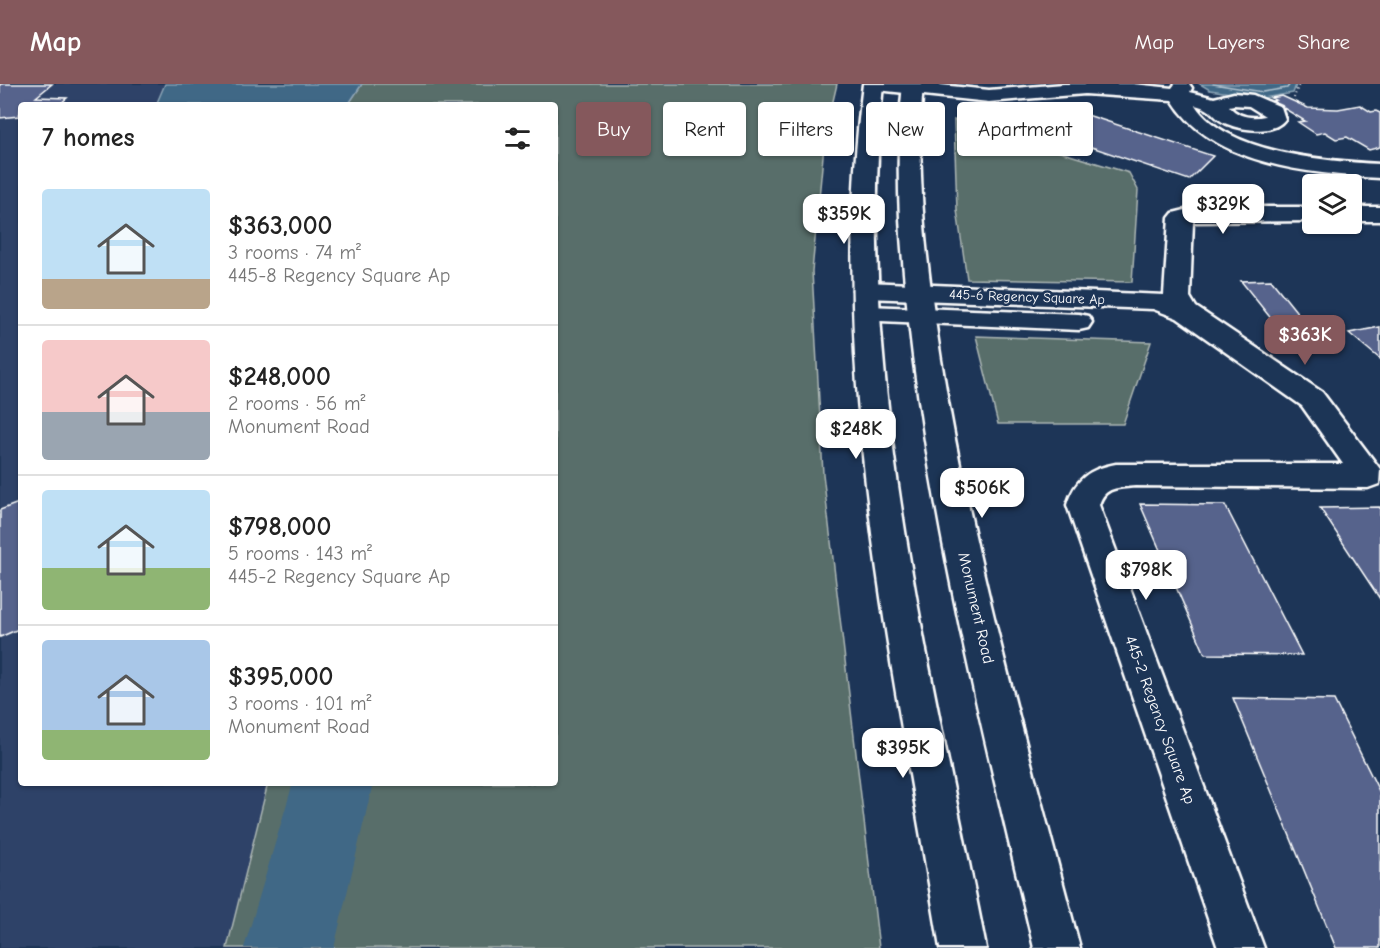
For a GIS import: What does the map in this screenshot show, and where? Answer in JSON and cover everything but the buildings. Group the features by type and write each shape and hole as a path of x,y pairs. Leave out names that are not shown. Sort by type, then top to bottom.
{"street":[{"path":"873,84 867,146 867,302 872,393 897,580 963,948"},
{"path":"878,84 989,96 1085,88 1182,90 1219,105"},
{"name":"Monument Road","path":"912,86 911,189 926,362 949,486 1057,948"},
{"path":"1182,90 1185,110 1202,128 1224,141 1261,153 1311,163 1380,171"},
{"path":"1302,214 1197,214 1181,218 1177,297 1186,312 1312,399 1366,457"},
{"path":"1362,214 1380,214"},
{"name":"445-6 Regency Square Ap","path":"867,302 1052,310 1156,324 1186,312"},
{"name":"445-2 Regency Square Ap","path":"1241,948 1083,506 1086,490 1098,480 1135,474 1366,457"}],"path":[{"path":"1293,99 1296,98 1299,84"}],"shaded area":[{"path":"0,84 165,84 157,102 18,102 18,786 267,786 227,948 0,948"}],"green space":[{"path":"362,84 837,84 833,102 758,102 758,156 823,156 812,271 823,474 879,948 227,948 267,786 558,786 558,102 350,102"},
{"path":"954,120 957,121 957,156 1073,156 1129,173 1138,190 1132,282 967,279 957,210"},
{"path":"976,336 1151,342 1123,424 998,424"}],"water":[{"path":"165,84 362,84 350,102 157,102"},
{"path":"1200,84 1300,84 1296,85 1293,93 1263,98 1210,90"}],"waterway":[{"path":"289,948 332,786"}]}
